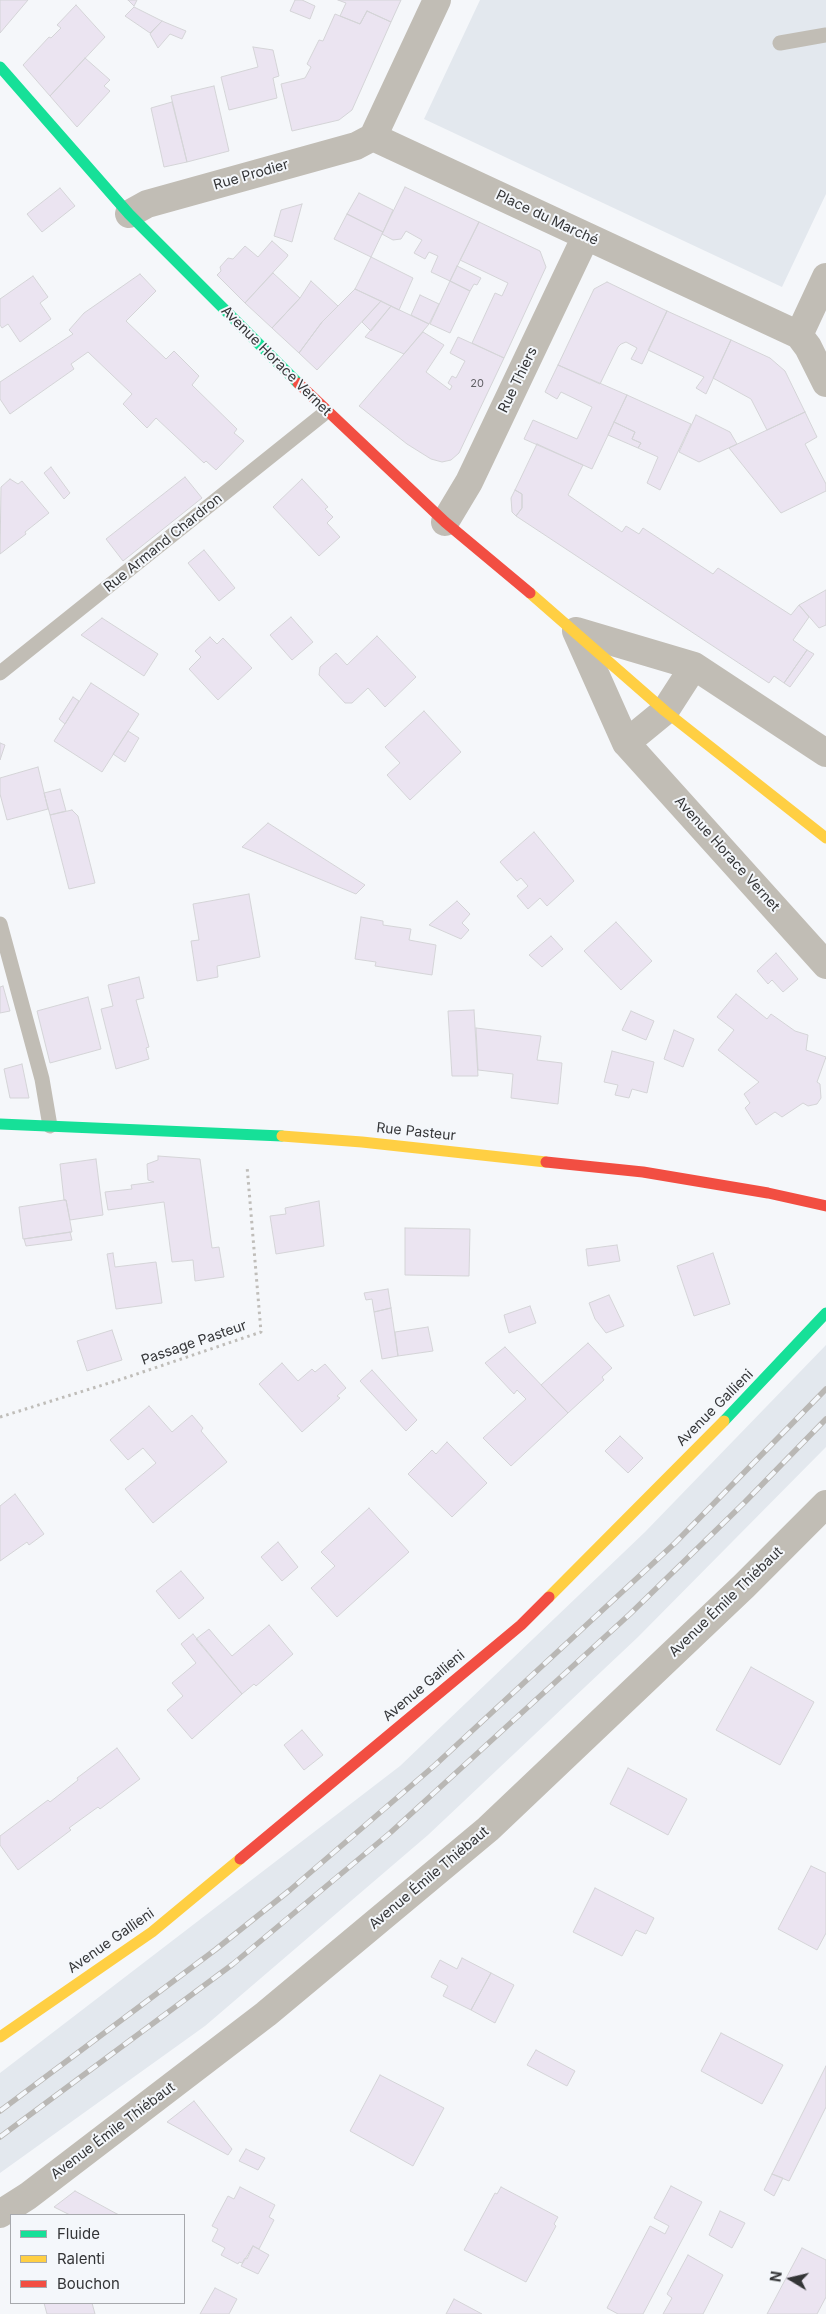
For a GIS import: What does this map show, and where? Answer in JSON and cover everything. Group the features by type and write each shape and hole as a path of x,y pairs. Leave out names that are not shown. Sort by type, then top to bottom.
{"street":[{"path":"373,137 437,0"},
{"name":"Avenue Horace Vernet","path":"0,67 129,214 326,412 444,522 576,631 665,711 826,838"},
{"name":"Rue Prodier","path":"129,214 146,204 356,146 373,137"},
{"name":"Place du Marché","path":"373,137 799,336"},
{"name":"Rue Thiers","path":"444,522 469,482 586,236"},
{"path":"826,277 799,336 808,346 826,384"},
{"name":"Avenue Horace Vernet","path":"576,631 694,666 826,752"},
{"name":"Avenue Horace Vernet","path":"576,631 626,743 826,965"},
{"path":"626,743 665,711 694,666"},
{"name":"Rue Pasteur","path":"0,1124 244,1133 362,1142 643,1172 768,1193 826,1206"},
{"name":"Avenue Gallieni","path":"0,2037 152,1932 521,1625 755,1390 826,1313"},
{"name":"Avenue Émile Thiébaut","path":"0,2214 28,2196 266,2014 488,1829 744,1586 826,1504"}],"lane":[{"path":"780,43 826,35"},
{"name":"Rue Armand Chardron","path":"0,673 326,412"},
{"path":"0,924 42,1079 50,1126"}],"path":[{"name":"Passage Pasteur","path":"0,1417 122,1379 261,1332 244,1133"}],"shaded area":[{"path":"480,0 826,0 826,194 782,287 424,119"},
{"path":"826,1345 826,1447 638,1637 428,1835 205,2026 0,2173 0,2073 400,1766 645,1532"}],"building":[{"path":"0,0 28,0 0,33"},
{"path":"128,0 137,0 134,6"},
{"path":"295,0 302,0 315,6 310,19 290,11"},
{"path":"338,0 401,0 391,22 367,11 360,24 340,16 346,3"},
{"path":"76,5 105,37 50,96 23,65 49,37 51,38 61,28 57,25"},
{"path":"134,7 162,21 150,33 125,16"},
{"path":"367,11 391,22 352,110 339,120 292,131 281,84 305,78 311,67 307,64 319,40 323,41 335,14 360,24"},
{"path":"162,21 186,31 182,39 170,34 158,48 150,34"},
{"path":"253,47 273,50 279,76 273,78 277,98 229,110 221,77 258,67"},
{"path":"85,58 110,80 104,86 110,91 77,127 50,96"},
{"path":"214,86 229,151 187,162 171,96"},
{"path":"172,102 187,162 164,167 151,108"},
{"path":"405,187 479,222 450,281 431,272 438,256 429,252 425,259 414,253 422,240 406,231 401,239 393,240 382,234"},
{"path":"60,188 75,206 42,232 27,214"},
{"path":"359,193 393,210 383,232 347,214"},
{"path":"302,204 292,242 274,236 281,210"},
{"path":"347,214 383,232 371,257 334,239"},
{"path":"479,222 540,251 546,267 504,358 472,343 495,293 502,296 508,283 460,260"},
{"path":"272,241 288,255 245,303 217,275 221,271 220,267 228,258 233,259 245,246 258,257"},
{"path":"371,257 413,278 399,310 355,289"},
{"path":"457,266 481,278 470,291 450,281"},
{"path":"273,273 300,298 272,328 245,303"},
{"path":"140,274 156,291 126,321 166,359 174,351 199,376 192,385 237,429 234,433 244,441 216,470 206,461 204,463 156,418 147,428 123,404 132,394 88,352 71,364 74,369 10,414 0,399 0,382 73,334 69,330 84,313"},
{"path":"33,276 48,297 40,303 51,319 20,342 8,324 2,328 0,325 0,299"},
{"path":"311,281 338,306 322,322 299,353 272,328 300,298"},
{"path":"450,281 470,291 450,333 430,324"},
{"path":"607,282 667,311 642,364 631,359 637,348 626,342 621,344 600,384 558,365 594,289"},
{"path":"355,289 381,301 317,370 299,353 322,322"},
{"path":"420,295 439,304 429,324 411,315"},
{"path":"381,301 391,306 371,331 362,322"},
{"path":"391,306 429,324 404,354 365,337"},
{"path":"667,311 731,340 706,394 696,388 704,377 648,350"},
{"path":"423,332 444,345 426,372 450,390 452,386 448,383 452,376 456,378 465,361 450,353 458,337 504,358 459,453 451,460 442,462 431,459 407,444 359,406"},
{"path":"731,340 770,358 785,371 805,412 767,430 751,399 713,378"},
{"path":"558,365 627,395 592,469 524,439 533,420 577,439 592,407 561,392 557,399 545,392"},
{"path":"627,395 691,424 660,490 647,483 658,457 638,448 641,443 632,439 635,432 614,422"},
{"path":"805,412 817,437 805,444 826,484 826,491 781,513 729,448"},
{"path":"696,415 730,432 737,444 699,462 679,452"},
{"path":"614,422 635,432 632,439 641,443 638,448 608,435"},
{"path":"537,444 583,465 568,495 622,532 626,526 639,534 643,528 713,574 718,568 791,615 799,605 809,617 793,640 807,650 784,683 774,676 769,683 516,516 522,508 522,494 515,490"},
{"path":"51,467 70,493 64,499 44,473"},
{"path":"185,477 202,498 123,561 106,539"},
{"path":"10,479 18,484 22,481 49,513 0,554 1,487"},
{"path":"302,479 328,507 325,509 333,517 327,523 340,537 319,556 273,507"},
{"path":"515,490 522,494 522,508 516,516 512,512 511,498"},
{"path":"204,550 235,588 219,601 188,563"},
{"path":"826,590 826,625 819,628 799,605"},
{"path":"291,617 313,642 292,660 270,635"},
{"path":"102,618 158,654 144,676 81,635"},
{"path":"377,636 416,677 385,707 368,688 352,703 345,703 319,675 320,667 336,653 347,665"},
{"path":"210,637 217,644 223,638 252,668 218,700 189,669 201,657 195,651"},
{"path":"807,650 814,654 790,687 784,683"},
{"path":"91,683 139,714 102,772 54,741"},
{"path":"73,697 79,701 65,724 59,719"},
{"path":"424,711 461,752 410,800 387,775 400,763 385,747"},
{"path":"128,731 139,738 125,762 113,754"},
{"path":"0,743 5,745 0,760"},
{"path":"38,767 48,809 7,820 0,794 0,778"},
{"path":"60,789 66,811 50,815 44,793"},
{"path":"72,810 78,816 95,883 69,889 50,815"},
{"path":"268,823 365,885 356,894 242,847"},
{"path":"534,832 574,881 547,906 540,898 528,909 517,896 528,886 521,878 517,881 500,862"},
{"path":"249,894 260,957 217,966 218,977 197,981 191,941 199,940 193,904"},
{"path":"457,901 470,914 462,923 469,930 461,939 429,925"},
{"path":"361,917 383,921 383,925 411,929 409,940 436,945 432,975 375,966 376,962 355,959"},
{"path":"616,922 652,961 621,990 584,951"},
{"path":"551,936 563,949 542,967 529,955"},
{"path":"776,953 798,979 783,992 772,980 768,984 757,971"},
{"path":"139,977 144,998 136,1000 149,1047 146,1048 149,1059 116,1069 101,1009 113,1006 108,985"},
{"path":"3,986 10,1011 0,1013 0,987"},
{"path":"736,994 767,1019 771,1014 795,1031 808,1035 806,1050 826,1057 817,1082 820,1084 821,1098 817,1104 808,1106 803,1103 782,1117 775,1112 756,1125 745,1108 750,1103 744,1094 759,1082 718,1050 734,1030 717,1017"},
{"path":"88,997 101,1049 50,1063 37,1011"},
{"path":"474,1010 478,1076 452,1076 448,1011"},
{"path":"631,1011 654,1021 646,1040 622,1030"},
{"path":"476,1028 541,1036 537,1060 562,1063 558,1104 511,1098 513,1074 478,1070"},
{"path":"674,1030 694,1039 683,1067 664,1059"},
{"path":"612,1051 654,1062 647,1093 632,1089 629,1098 615,1095 618,1085 604,1082"},
{"path":"22,1064 29,1098 10,1098 4,1069"},
{"path":"158,1156 200,1159 212,1248 219,1247 224,1277 195,1281 193,1260 172,1262 164,1202 108,1210 105,1192 132,1189 131,1185 154,1182 148,1180 147,1164 158,1160"},
{"path":"96,1159 103,1215 70,1220 66,1200 64,1200 60,1164"},
{"path":"66,1200 72,1232 23,1239 19,1207"},
{"path":"319,1201 324,1246 276,1254 270,1216 286,1214 285,1208"},
{"path":"405,1228 470,1229 469,1276 405,1275"},
{"path":"70,1232 72,1240 26,1246 24,1239"},
{"path":"617,1245 620,1261 588,1266 586,1249"},
{"path":"113,1253 115,1267 156,1262 162,1303 116,1309 107,1254"},
{"path":"713,1253 730,1304 694,1316 677,1266"},
{"path":"388,1289 391,1308 374,1312 372,1299 366,1300 364,1293"},
{"path":"609,1295 624,1326 606,1333 595,1319 589,1303"},
{"path":"530,1306 536,1323 509,1333 504,1315"},
{"path":"391,1308 398,1356 382,1359 374,1312"},
{"path":"428,1327 433,1351 398,1356 395,1332"},
{"path":"112,1330 122,1360 87,1371 77,1341"},
{"path":"588,1343 612,1368 602,1377 604,1380 568,1413 541,1385"},
{"path":"505,1347 568,1413 511,1466 483,1438 526,1399 517,1390 514,1394 485,1363"},
{"path":"282,1363 298,1381 312,1369 315,1372 325,1364 346,1388 337,1396 340,1398 302,1432 259,1384"},
{"path":"372,1370 417,1420 406,1431 360,1381"},
{"path":"149,1406 172,1432 192,1415 203,1428 201,1431 227,1462 153,1523 125,1489 156,1463 143,1448 128,1460 110,1440"},
{"path":"620,1436 643,1458 628,1473 605,1451"},
{"path":"447,1442 487,1483 452,1517 408,1474 432,1450 436,1454"},
{"path":"15,1494 44,1534 29,1545 27,1542 0,1561 0,1506"},
{"path":"369,1508 409,1552 337,1617 311,1588 335,1566 321,1552"},
{"path":"278,1542 298,1567 282,1581 261,1557"},
{"path":"181,1571 204,1598 179,1619 156,1591"},
{"path":"269,1625 293,1654 256,1686 254,1684 242,1694 196,1639 209,1629 232,1656"},
{"path":"193,1634 242,1694 192,1739 167,1710 183,1696 172,1683 196,1663 181,1644"},
{"path":"751,1667 814,1702 780,1765 716,1730"},
{"path":"302,1730 323,1755 304,1770 284,1745"},
{"path":"117,1748 140,1779 100,1809 98,1807 69,1828 71,1830 18,1870 0,1845 0,1836 48,1800 50,1802 78,1780 77,1778"},
{"path":"628,1768 687,1799 668,1835 610,1804"},
{"path":"811,1866 826,1873 826,1933 817,1950 778,1929"},
{"path":"595,1888 654,1918 646,1934 636,1930 622,1956 573,1932"},
{"path":"462,1958 491,1973 471,2010 443,1996 448,1986 431,1977 440,1960 457,1969"},
{"path":"491,1973 514,1985 495,2023 471,2010"},
{"path":"721,2033 783,2065 762,2104 701,2071"},
{"path":"536,2050 575,2071 567,2086 527,2065"},
{"path":"826,2066 826,2107 789,2181 772,2174"},
{"path":"380,2075 444,2108 413,2166 350,2131"},
{"path":"194,2101 232,2149 228,2155 167,2122"},
{"path":"246,2149 265,2158 258,2170 239,2161"},
{"path":"772,2174 783,2178 774,2196 764,2190"},
{"path":"671,2186 702,2202 643,2314 618,2314 607,2308 650,2226 665,2234 669,2226 654,2218"},
{"path":"240,2187 275,2205 269,2217 274,2220 259,2249 253,2246 247,2259 245,2258 242,2263 239,2262 238,2264 221,2255 225,2248 212,2241 218,2229 212,2226 228,2196 234,2199"},
{"path":"501,2187 558,2217 554,2224 556,2226 526,2282 464,2250 495,2193 497,2194"},
{"path":"75,2191 117,2214 68,2214 54,2207"},
{"path":"720,2211 745,2223 732,2248 709,2235"},
{"path":"253,2246 269,2255 258,2274 241,2266"},
{"path":"802,2248 826,2260 826,2297 817,2314 767,2314"},
{"path":"688,2255 723,2275 703,2314 663,2314 672,2298 667,2294"},
{"path":"215,2288 237,2299 229,2314 200,2314"},
{"path":"454,2299 482,2314 446,2314"},
{"path":"44,2304 92,2304 95,2314 47,2314"}],"railway":[{"path":"0,2111 215,1950 290,1890 434,1766 675,1543 826,1389"},
{"path":"0,2137 233,1964 390,1833 630,1614 744,1503 826,1419"}],"traffic: fast":[{"path":"0,67 129,214 298,383"},
{"path":"0,1124 282,1136"},
{"path":"724,1421 826,1313"}],"traffic: slow":[{"path":"530,593 665,711 826,838"},
{"path":"282,1136 362,1142 546,1162"},
{"path":"549,1597 724,1421"},
{"path":"0,2037 152,1932 240,1859"}],"traffic: jam":[{"path":"298,383 445,522 530,593"},
{"path":"546,1162 643,1172 768,1193 826,1206"},
{"path":"240,1859 521,1625 549,1597"}]}
